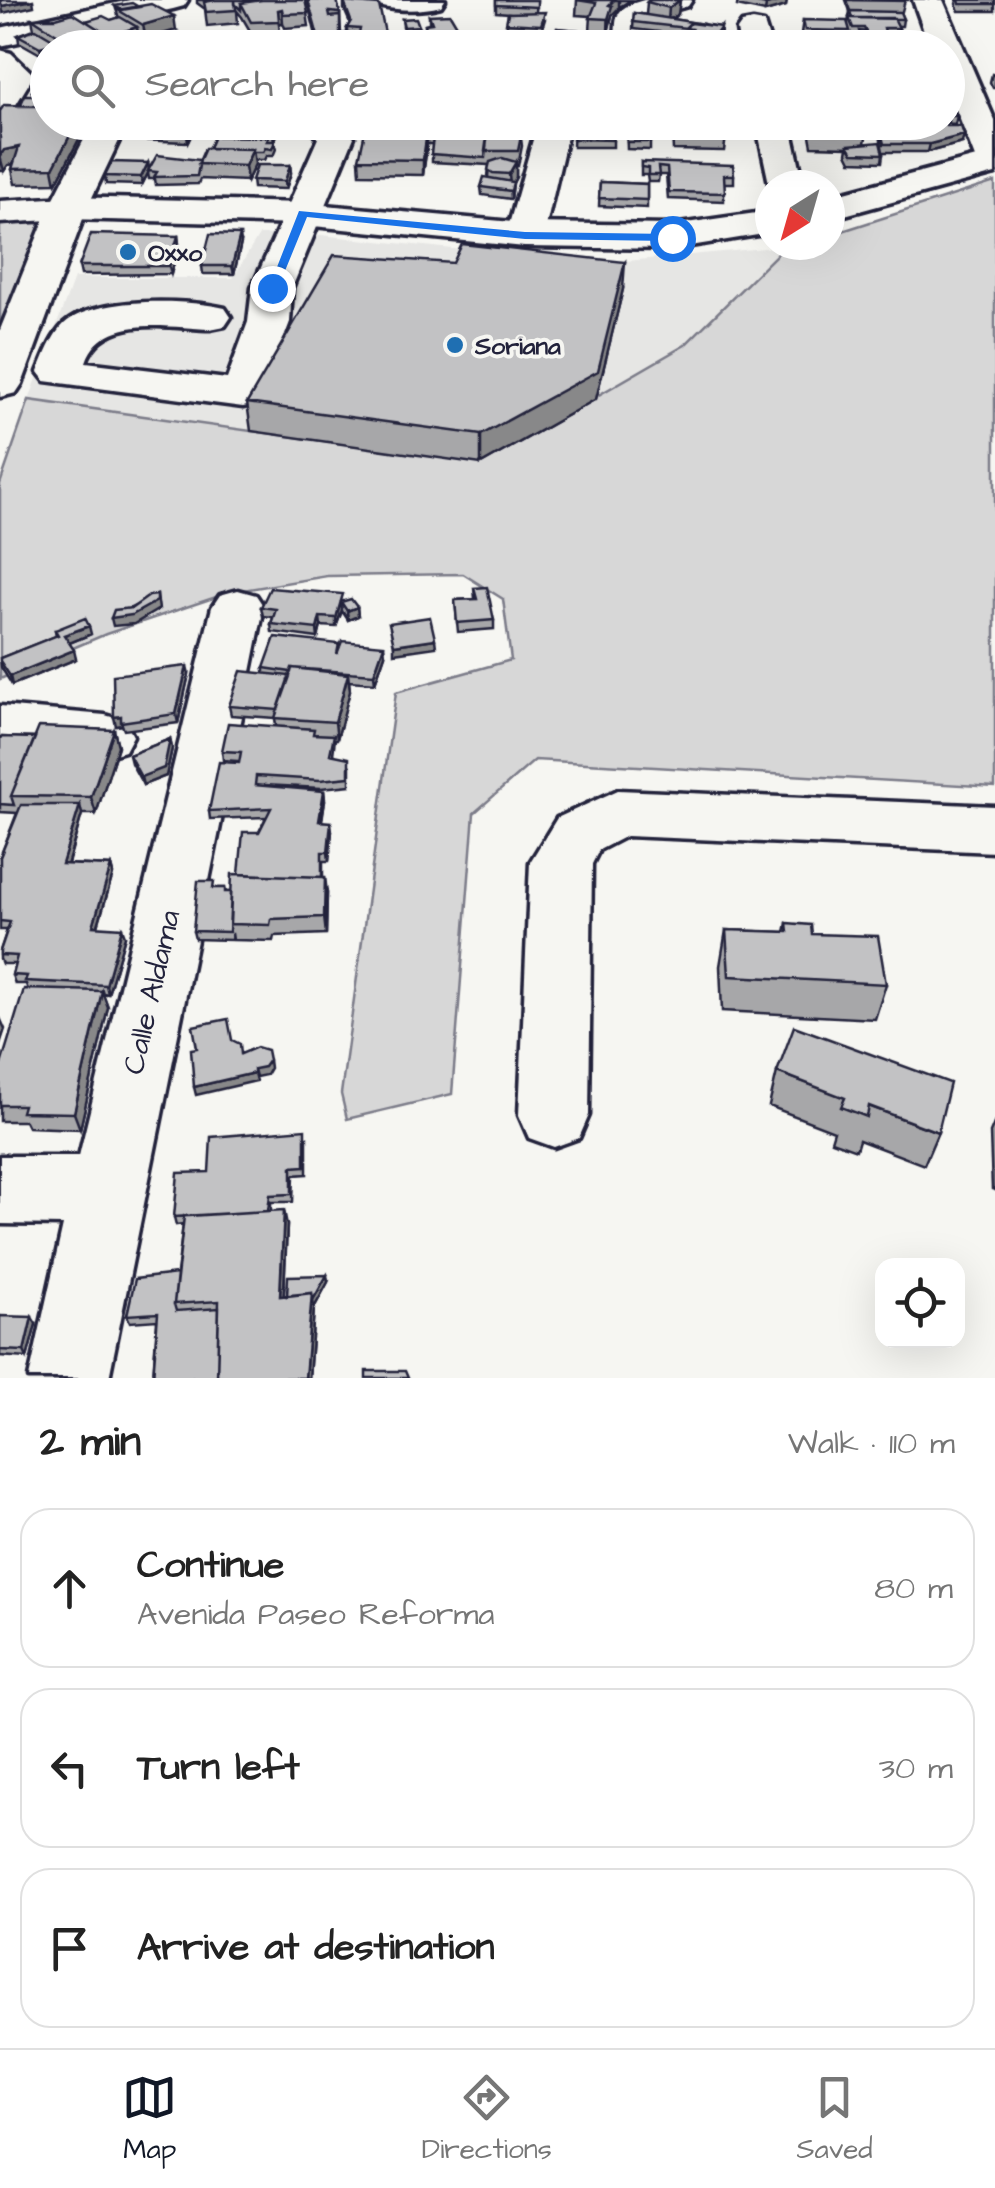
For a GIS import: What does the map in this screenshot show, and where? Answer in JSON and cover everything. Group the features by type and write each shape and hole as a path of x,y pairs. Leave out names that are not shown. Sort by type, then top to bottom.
{"street":[{"path":"33,30 173,0"},
{"path":"390,0 430,0"},
{"path":"632,30 632,13 677,0"},
{"path":"928,0 940,30"},
{"path":"0,37 30,31"},
{"path":"0,60 18,75 0,104"},
{"path":"845,204 995,163 965,92"},
{"path":"0,384 68,208 102,140"},
{"path":"210,317 120,317 95,322 77,333 60,372 243,394 269,322 272,288 335,140"},
{"path":"525,235 549,140"},
{"path":"776,140 783,170"},
{"path":"0,212 68,208 302,214 525,235 672,238 755,224"},
{"name":"Calle Aldama","path":"69,1378 106,1191 238,607"},
{"path":"0,726 105,736"},
{"path":"554,1116 561,862 578,834 618,813 995,829"},
{"path":"0,1190 106,1191"}],"shaded area":[{"path":"995,182 995,787 535,760 474,813 452,1094 347,1119 341,1094 396,692 511,660 503,599 463,574 327,576 231,592 106,634 0,679 0,484 29,400 481,463 685,345 771,260 845,260 845,230"},
{"path":"68,208 0,384 0,212"},
{"path":"259,235 321,235 595,264 755,249 755,260 771,260 685,345 481,464 29,400 74,278 233,278"}],"building":[{"path":"0,0 30,0 2,6"},
{"path":"235,0 236,10 206,12 204,2"},
{"path":"235,0 262,0 241,3 241,10"},
{"path":"305,0 308,13 283,14 282,9 278,10 279,21 251,22 241,3"},
{"path":"308,0 337,0 340,13 329,12 330,17 340,16 340,30 316,30"},
{"path":"496,0 537,0 537,7 496,5"},
{"path":"577,0 614,0 609,5 612,6 608,19 590,18 596,3"},
{"path":"680,0 669,8 647,2"},
{"path":"744,0 784,0 766,5"},
{"path":"959,0 995,0 995,4 960,4"},
{"path":"344,2 379,5 384,30 347,28 351,21"},
{"path":"132,3 139,7 122,10 115,6"},
{"path":"151,4 174,16 143,25 118,10"},
{"path":"850,11 900,12 903,19 852,18"},
{"path":"545,12 541,25 506,23 508,13"},
{"path":"73,13 100,30 51,30 32,18"},
{"path":"634,13 704,24 690,23 686,28 633,22"},
{"path":"450,14 460,30 427,30 425,24 432,23 429,15"},
{"path":"120,17 137,27 100,30 86,21"},
{"path":"416,18 419,26 404,27 402,19"},
{"path":"849,18 894,18 899,28 865,30 853,28"},
{"path":"803,20 847,21 850,30 805,30"},
{"path":"690,23 721,27 719,30 685,28"},
{"path":"30,31 30,42 18,35"},
{"path":"25,95 30,95 30,106 20,106"},
{"path":"4,105 30,106 30,140 68,140 53,168 12,169 19,147 4,150 0,156 0,111"},
{"path":"212,140 275,141 272,149 265,148 263,152 209,148"},
{"path":"363,140 426,140 423,160 359,159"},
{"path":"433,140 487,140 485,158 431,154"},
{"path":"487,140 520,140 518,151 485,151"},
{"path":"883,140 945,140 930,144 884,144"},
{"path":"880,142 883,154 853,153 848,145"},
{"path":"205,148 253,149 245,166 198,164"},
{"path":"157,155 200,160 197,176 154,177 157,172 148,171"},
{"path":"502,158 516,162 509,174 488,170 490,162"},
{"path":"112,162 148,163 141,177 105,176"},
{"path":"641,162 733,165 734,175 724,175 725,193 669,192 667,168 658,167 659,175 648,175 648,168 641,167"},
{"path":"257,165 290,165 285,181 252,180"},
{"path":"484,177 513,182 511,191 481,187"},
{"path":"600,182 647,184 647,200 599,198"},
{"path":"91,234 178,236 169,266 79,266"},
{"path":"210,234 240,235 232,266 202,266"},
{"name":"Soriana","path":"462,244 625,262 598,371 481,435 247,403 334,255 453,263"},
{"path":"487,587 494,620 457,623 455,600 477,599 474,588"},
{"path":"270,588 343,594 336,618 320,617 317,629 271,624 276,609 261,607"},
{"path":"157,595 157,601 132,615 111,618 114,610 132,608"},
{"path":"351,599 357,607 347,611 341,602"},
{"path":"430,617 435,639 394,645 389,623"},
{"path":"85,618 89,626 64,635 74,650 10,676 0,661 58,635 55,630"},
{"path":"275,637 339,644 337,654 342,641 384,645 374,674 292,668 291,672 264,668"},
{"path":"187,666 176,714 121,722 121,716 114,717 113,675"},
{"path":"292,668 348,674 335,722 275,718"},
{"path":"241,671 290,676 278,710 229,706"},
{"path":"228,723 314,729 313,734 334,735 330,754 349,758 349,777 320,780 256,776 255,785 324,791 319,821 331,822 328,852 322,852 322,877 239,874 243,832 259,832 271,808 209,811 219,762 239,763 241,752 222,751"},
{"path":"39,727 114,730 91,797 11,796"},
{"path":"0,737 35,738 11,796 14,805 0,804"},
{"path":"170,739 164,768 141,777 129,755"},
{"path":"21,805 80,805 62,864 111,866 93,926 122,928 106,985 25,981 27,976 12,975 17,956 0,955 10,922 0,921 0,857"},
{"path":"232,874 325,877 324,917 271,919 270,925 230,924"},
{"path":"198,881 214,881 213,888 231,892 229,932 193,931"},
{"path":"787,923 811,925 812,934 878,936 886,984 729,976 726,930 788,932"},
{"path":"24,989 102,991 74,1113 21,1112 23,1105 0,1105 0,1068"},
{"path":"228,1019 232,1040 240,1044 241,1054 257,1047 267,1050 269,1060 264,1067 254,1069 254,1073 194,1087 191,1049 197,1048 193,1026"},
{"path":"794,1026 950,1083 938,1132 869,1106 867,1117 841,1107 845,1098 777,1072"},
{"path":"305,1129 305,1166 292,1167 292,1194 270,1195 268,1211 174,1217 178,1173 209,1172 211,1137"},
{"path":"284,1210 280,1296 312,1293 305,1378 217,1378 219,1301 174,1304 184,1216"},
{"path":"177,1274 176,1311 219,1308 217,1378 153,1378 158,1313 127,1315 135,1279"},
{"path":"327,1275 313,1300 312,1293 287,1296 288,1276"},
{"path":"0,1316 32,1317 24,1351 0,1350"},
{"path":"366,1371 405,1371 408,1378 366,1378"}],"place":[{"name":"Oxxo","path":"128,252"},
{"name":"Soriana","path":"455,345"}],"route":[{"path":"272,288 302,214 525,235 672,238"}]}
